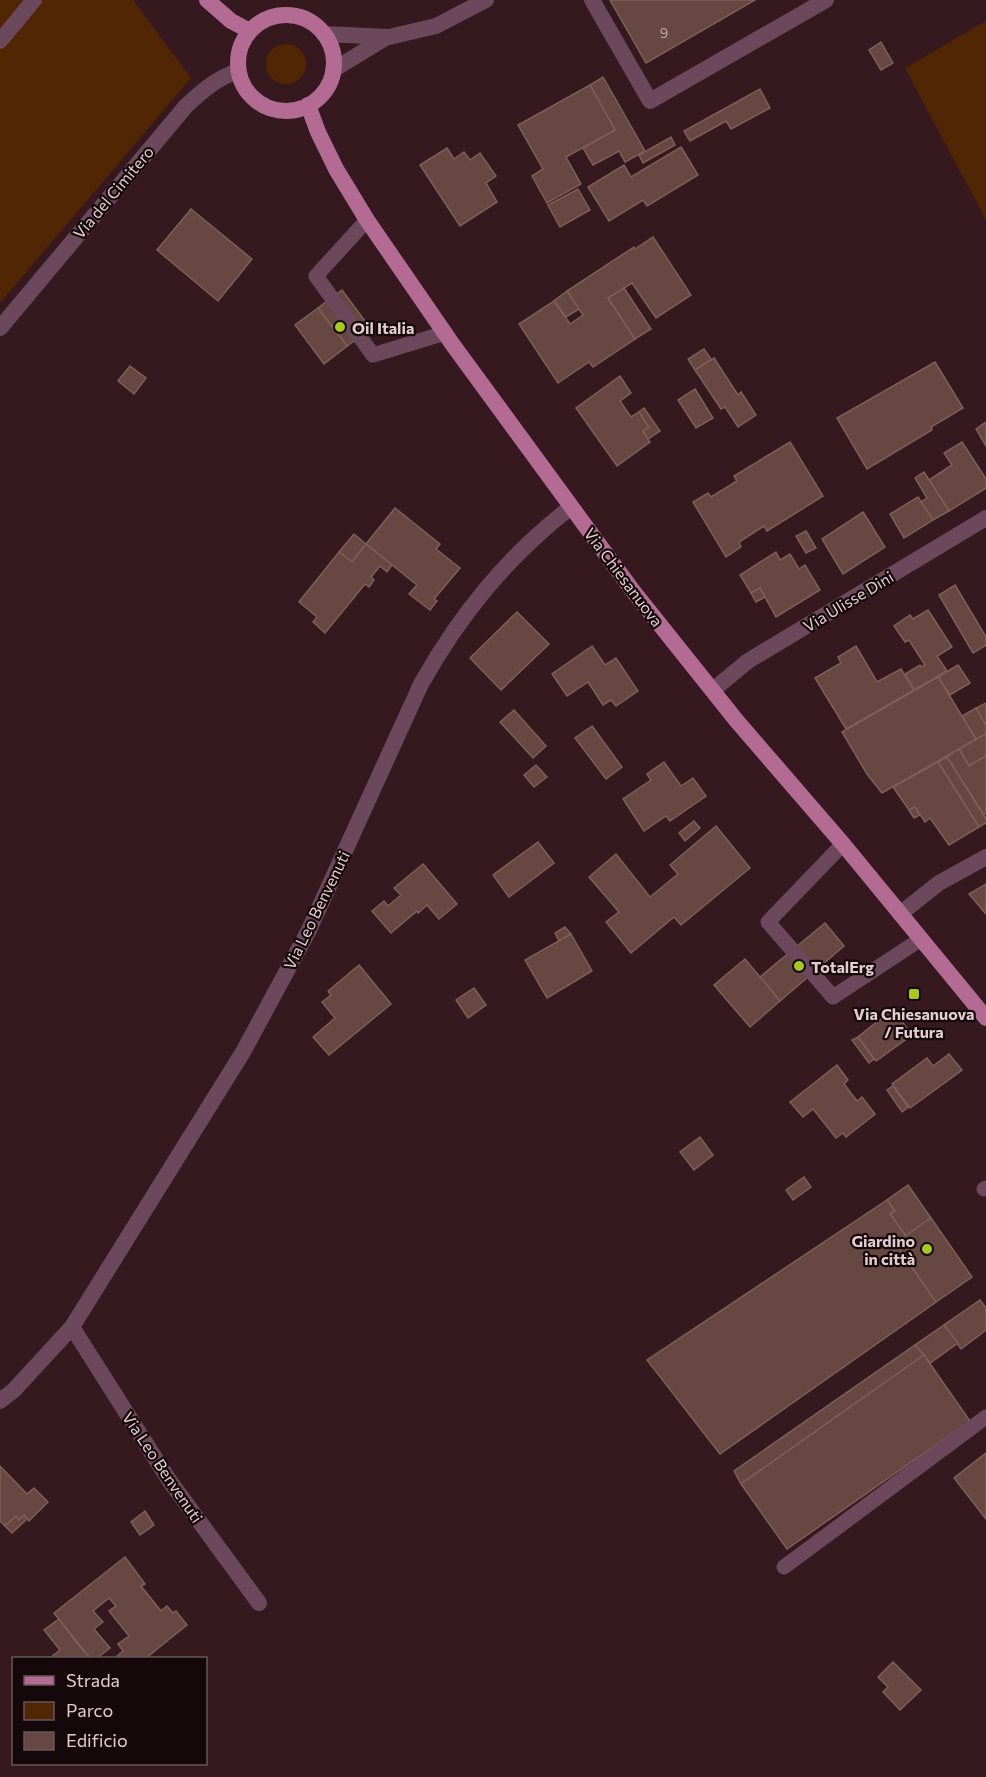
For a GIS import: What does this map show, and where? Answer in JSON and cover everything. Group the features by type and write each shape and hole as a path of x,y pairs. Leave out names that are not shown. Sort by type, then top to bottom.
{"main road":[{"path":"207,0 231,21 250,31"},
{"path":"287,15 302,18 314,24 324,34 333,57 333,70 320,96 308,105 293,110 279,110 264,106 243,85 238,71 240,50 250,31 260,22 273,16 287,15"},
{"name":"Via Chiesanuova","path":"308,105 336,169 367,220 445,333 633,591 736,720 843,844 986,1018"}],"street":[{"path":"0,41 34,0"},
{"path":"324,34 387,37 436,26 486,0"},
{"path":"592,0 650,101 826,0"},
{"path":"333,70 387,37"},
{"name":"Via del Cimitero","path":"0,328 186,106 207,87 238,71"},
{"name":"Via Leo Benvenuti","path":"0,1401 72,1327 243,1052 309,930 421,684 435,659 455,629 504,567 538,534 571,507"},
{"name":"Via Ulisse Dini","path":"713,690 748,661 986,518"},
{"path":"900,914 939,883 986,857"},
{"name":"Via Leo Benvenuti","path":"72,1327 169,1480 259,1603"}],"lane":[{"path":"367,220 316,276 373,355 445,333"},
{"path":"843,844 768,922 833,997 921,939"},
{"path":"784,1567 986,1417"}],"green space":[{"path":"0,0 133,0 191,78 0,303"},
{"path":"986,21 986,220 905,68"},
{"path":"286,44 294,45 300,50 305,56 305,72 300,78 294,83 286,84 278,83 272,78 267,72 266,64 267,56 272,50 278,45"}],"building":[{"path":"610,0 755,0 646,63"},
{"path":"881,42 893,63 881,70 869,50"},
{"path":"603,77 645,151 625,162 619,151 593,165 583,148 615,130 590,85"},
{"path":"590,85 615,130 566,157 581,184 547,203 532,176 543,169 518,125"},
{"path":"760,89 770,108 731,129 726,121 690,141 684,131"},
{"path":"671,137 675,145 643,163 639,155"},
{"path":"681,147 698,175 647,206 643,200 609,221 588,187 624,165 631,177"},
{"path":"447,148 454,159 464,152 470,160 480,153 496,176 486,183 497,202 460,226 420,165"},
{"path":"578,189 590,210 560,227 548,205"},
{"path":"191,209 252,259 218,301 157,250"},
{"path":"653,237 691,295 656,318 632,283 608,298 635,339 593,367 589,362 558,383 519,324 554,301 570,324 583,315 567,291"},
{"path":"624,288 651,329 635,339 608,298"},
{"path":"342,290 371,329 347,346 318,308"},
{"path":"567,291 579,309 566,317 554,301"},
{"path":"318,308 347,346 324,364 295,325"},
{"path":"704,349 711,359 695,370 688,359"},
{"path":"714,358 738,395 741,392 756,415 738,427 725,407 721,409 695,370"},
{"path":"935,362 963,408 931,427 932,430 867,469 837,418"},
{"path":"130,366 146,378 134,394 118,381"},
{"path":"620,376 631,393 620,401 631,417 639,412 649,427 643,431 650,442 617,466 576,408"},
{"path":"695,389 713,418 696,428 678,400"},
{"path":"644,408 660,431 648,439 643,431 649,427 639,412"},
{"path":"986,422 986,446 976,429"},
{"path":"790,442 823,496 767,531 764,526 739,542 741,547 726,557 693,502 708,493 711,497 737,481 734,476"},
{"path":"962,442 986,479 986,488 949,511 929,480 952,465 944,453"},
{"path":"924,472 949,511 933,520 921,502 927,498 915,478"},
{"path":"918,497 933,520 904,538 890,514"},
{"path":"395,508 440,544 436,549 460,568 434,599 437,601 430,610 409,594 417,585 366,544"},
{"path":"863,512 885,547 843,574 822,539"},
{"path":"806,531 816,548 806,553 796,536"},
{"path":"354,534 366,544 352,562 339,552"},
{"path":"366,544 392,565 387,572 380,566 371,577 374,580 369,587 365,584 325,633 313,622 317,617 299,602 339,552 352,562"},
{"path":"776,552 780,560 790,554 799,569 805,565 820,590 776,617 760,588 751,593 740,575"},
{"path":"955,585 986,637 986,645 973,653 939,595"},
{"path":"760,588 765,597 756,602 751,593"},
{"path":"928,610 952,647 937,656 947,671 914,690 905,674 920,665 921,667 925,665 909,640 905,642 894,626 910,615 913,619"},
{"path":"517,612 549,644 501,690 470,658"},
{"path":"592,646 605,665 616,658 638,691 616,706 611,700 603,705 588,682 567,696 552,674"},
{"path":"856,646 877,682 901,669 914,690 846,729 815,678 841,663 838,657"},
{"path":"958,665 970,683 950,695 938,677"},
{"path":"938,677 976,739 882,793 867,774 842,732"},
{"path":"986,703 986,726 976,708"},
{"path":"976,708 986,726 986,734 976,739 962,716"},
{"path":"514,710 546,746 533,758 500,722"},
{"path":"592,726 622,767 606,779 575,738"},
{"path":"986,734 986,756 969,766 959,749"},
{"path":"959,749 969,766 986,756 986,813 984,815 947,757"},
{"path":"947,757 986,819 986,823 979,827 938,762"},
{"path":"664,762 681,786 693,778 706,796 670,821 666,816 644,831 623,799 651,780 647,774"},
{"path":"938,762 979,827 949,845 930,818 925,822 915,807 909,810 893,787"},
{"path":"536,765 547,777 534,787 524,775"},
{"path":"915,807 920,815 914,818 909,810"},
{"path":"694,821 700,828 685,841 679,833"},
{"path":"716,826 750,868 681,925 674,917 631,953 606,922 619,912 589,877 616,854 650,897 678,874 670,865"},
{"path":"538,842 554,863 509,897 493,875"},
{"path":"423,864 457,904 439,919 427,905 391,933 372,911 384,901 388,906 401,895 394,888"},
{"path":"986,884 986,914 969,894"},
{"path":"825,923 844,946 780,1001 760,977"},
{"path":"565,927 571,934 559,941 555,933"},
{"path":"571,934 592,971 547,998 525,960"},
{"path":"745,959 780,1001 750,1027 714,985"},
{"path":"359,965 391,1004 329,1055 313,1037 335,1018 322,1002 331,995 328,991"},
{"path":"474,988 486,1005 468,1018 456,1000"},
{"path":"893,1009 912,1035 876,1061 858,1037"},
{"path":"858,1037 874,1059 869,1063 852,1040"},
{"path":"949,1054 962,1070 910,1108 892,1084 927,1058 933,1066"},
{"path":"837,1065 848,1080 844,1084 857,1101 862,1097 875,1114 846,1137 843,1133 836,1138 813,1109 803,1117 790,1102"},
{"path":"893,1086 908,1107 902,1112 887,1090"},
{"path":"700,1137 713,1155 694,1170 680,1152"},
{"path":"804,1177 811,1187 793,1200 786,1190"},
{"path":"908,1185 931,1218 906,1236 890,1214 895,1211 887,1200"},
{"path":"887,1200 895,1211 890,1214 906,1236 895,1243 936,1302 720,1454 647,1360"},
{"path":"931,1218 972,1277 936,1302 895,1243"},
{"path":"980,1300 986,1308 986,1330 961,1349 944,1325"},
{"path":"944,1325 958,1343 930,1363 915,1345"},
{"path":"915,1345 924,1355 741,1484 734,1471"},
{"path":"924,1355 970,1421 787,1549 741,1484"},
{"path":"986,1453 986,1519 954,1478"},
{"path":"0,1466 27,1494 34,1488 48,1502 29,1521 24,1515 19,1520 16,1516 5,1526 0,1521"},
{"path":"145,1511 154,1525 140,1535 131,1522"},
{"path":"24,1515 27,1519 12,1533 5,1526 16,1516 19,1520"},
{"path":"125,1557 145,1584 141,1586 161,1611 167,1606 173,1613 176,1611 187,1625 147,1657 116,1657 123,1651 118,1644 129,1636 109,1611 116,1606 109,1598 93,1611 103,1622 94,1629 110,1648 98,1657 89,1657 54,1613"},
{"path":"59,1619 89,1657 51,1657 60,1650 44,1630"},
{"path":"893,1662 921,1690 900,1710 883,1692 888,1687 878,1677"}],"place":[{"name":"Oil Italia","path":"340,327"},
{"name":"TotalErg","path":"799,966"},
{"name":"Via Chiesanuova / Futura","path":"914,994"},
{"name":"Giardino in città","path":"927,1249"}]}
